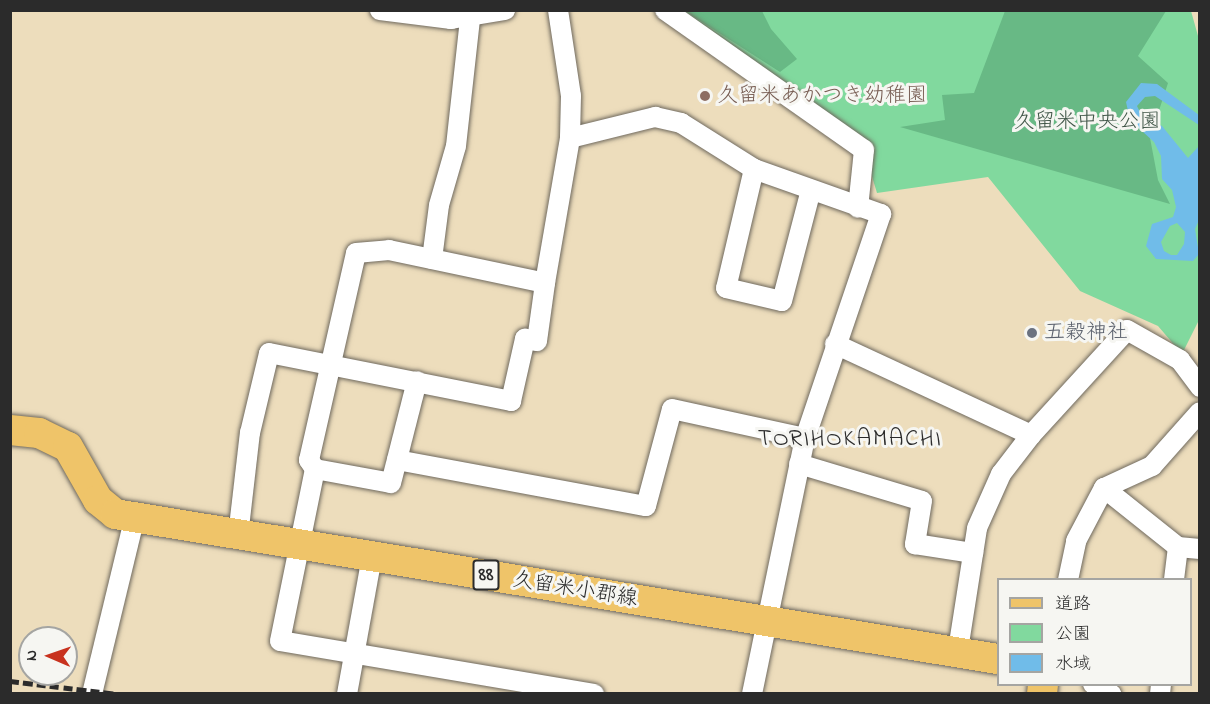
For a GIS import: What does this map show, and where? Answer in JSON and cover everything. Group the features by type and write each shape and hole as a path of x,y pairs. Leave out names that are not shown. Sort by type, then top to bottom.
{"main road":[{"name":"久留米小郡線","path":"10,430 39,433 68,447 98,500 115,514 238,536 958,650 997,659"}],"street":[{"path":"380,10 470,19 505,10"},
{"path":"238,536 250,433 269,353 511,400 525,339 537,341 570,138 572,96 567,48 558,10"},
{"path":"665,10 864,150 858,208"},
{"path":"432,258 439,205 456,146 470,19"},
{"path":"570,138 655,117 681,123 754,169 858,208 881,214 805,438 752,693"},
{"path":"754,169 726,288 782,301 811,190"},
{"path":"545,283 389,249 356,253 309,460 315,469 302,546 280,641 594,693"},
{"path":"958,650 977,528 1001,474 1031,435 1127,330 1180,360 1200,387"},
{"path":"835,344 1031,435"},
{"path":"315,469 391,483 417,381"},
{"path":"397,459 646,506 672,409 805,438"},
{"path":"1068,578 1076,541 1104,488 1152,466 1200,412"},
{"path":"800,464 922,501 915,544 973,553"},
{"path":"1104,488 1178,547 1200,549"},
{"path":"92,693 135,516"},
{"path":"1174,578 1178,547"},
{"path":"347,693 372,557"},
{"path":"1097,686 1111,693"}],"green space":[{"name":"久留米中央公園","path":"672,11 1191,11 1200,43 1200,318 1182,354 1158,326 1080,291 988,177 877,193 864,150"},
{"path":"685,11 762,11 771,29 797,59 780,72"},
{"path":"1005,11 1166,11 1138,56 1168,83 1150,138 1158,180 1170,204 900,127 945,120 942,95 974,93"}],"water":[{"path":"1141,83 1157,84 1199,115 1199,125 1155,96 1145,97 1137,106 1142,116 1162,126 1188,158 1199,146 1199,220 1195,229 1199,254 1193,261 1156,259 1146,246 1152,224 1173,217 1176,207 1172,190 1162,179 1161,156 1154,142 1130,120 1126,102","holes":["1177,223 1185,232 1184,244 1177,255 1164,251 1161,242 1170,226"]}],"railway":[{"path":"10,681 117,694"}],"place":[{"name":"久留米あかつき幼稚園","path":"705,96"},
{"name":"五穀神社","path":"1032,333"}],"district":[{"name":"TORIHOKAMACHI","path":"850,440"}]}
